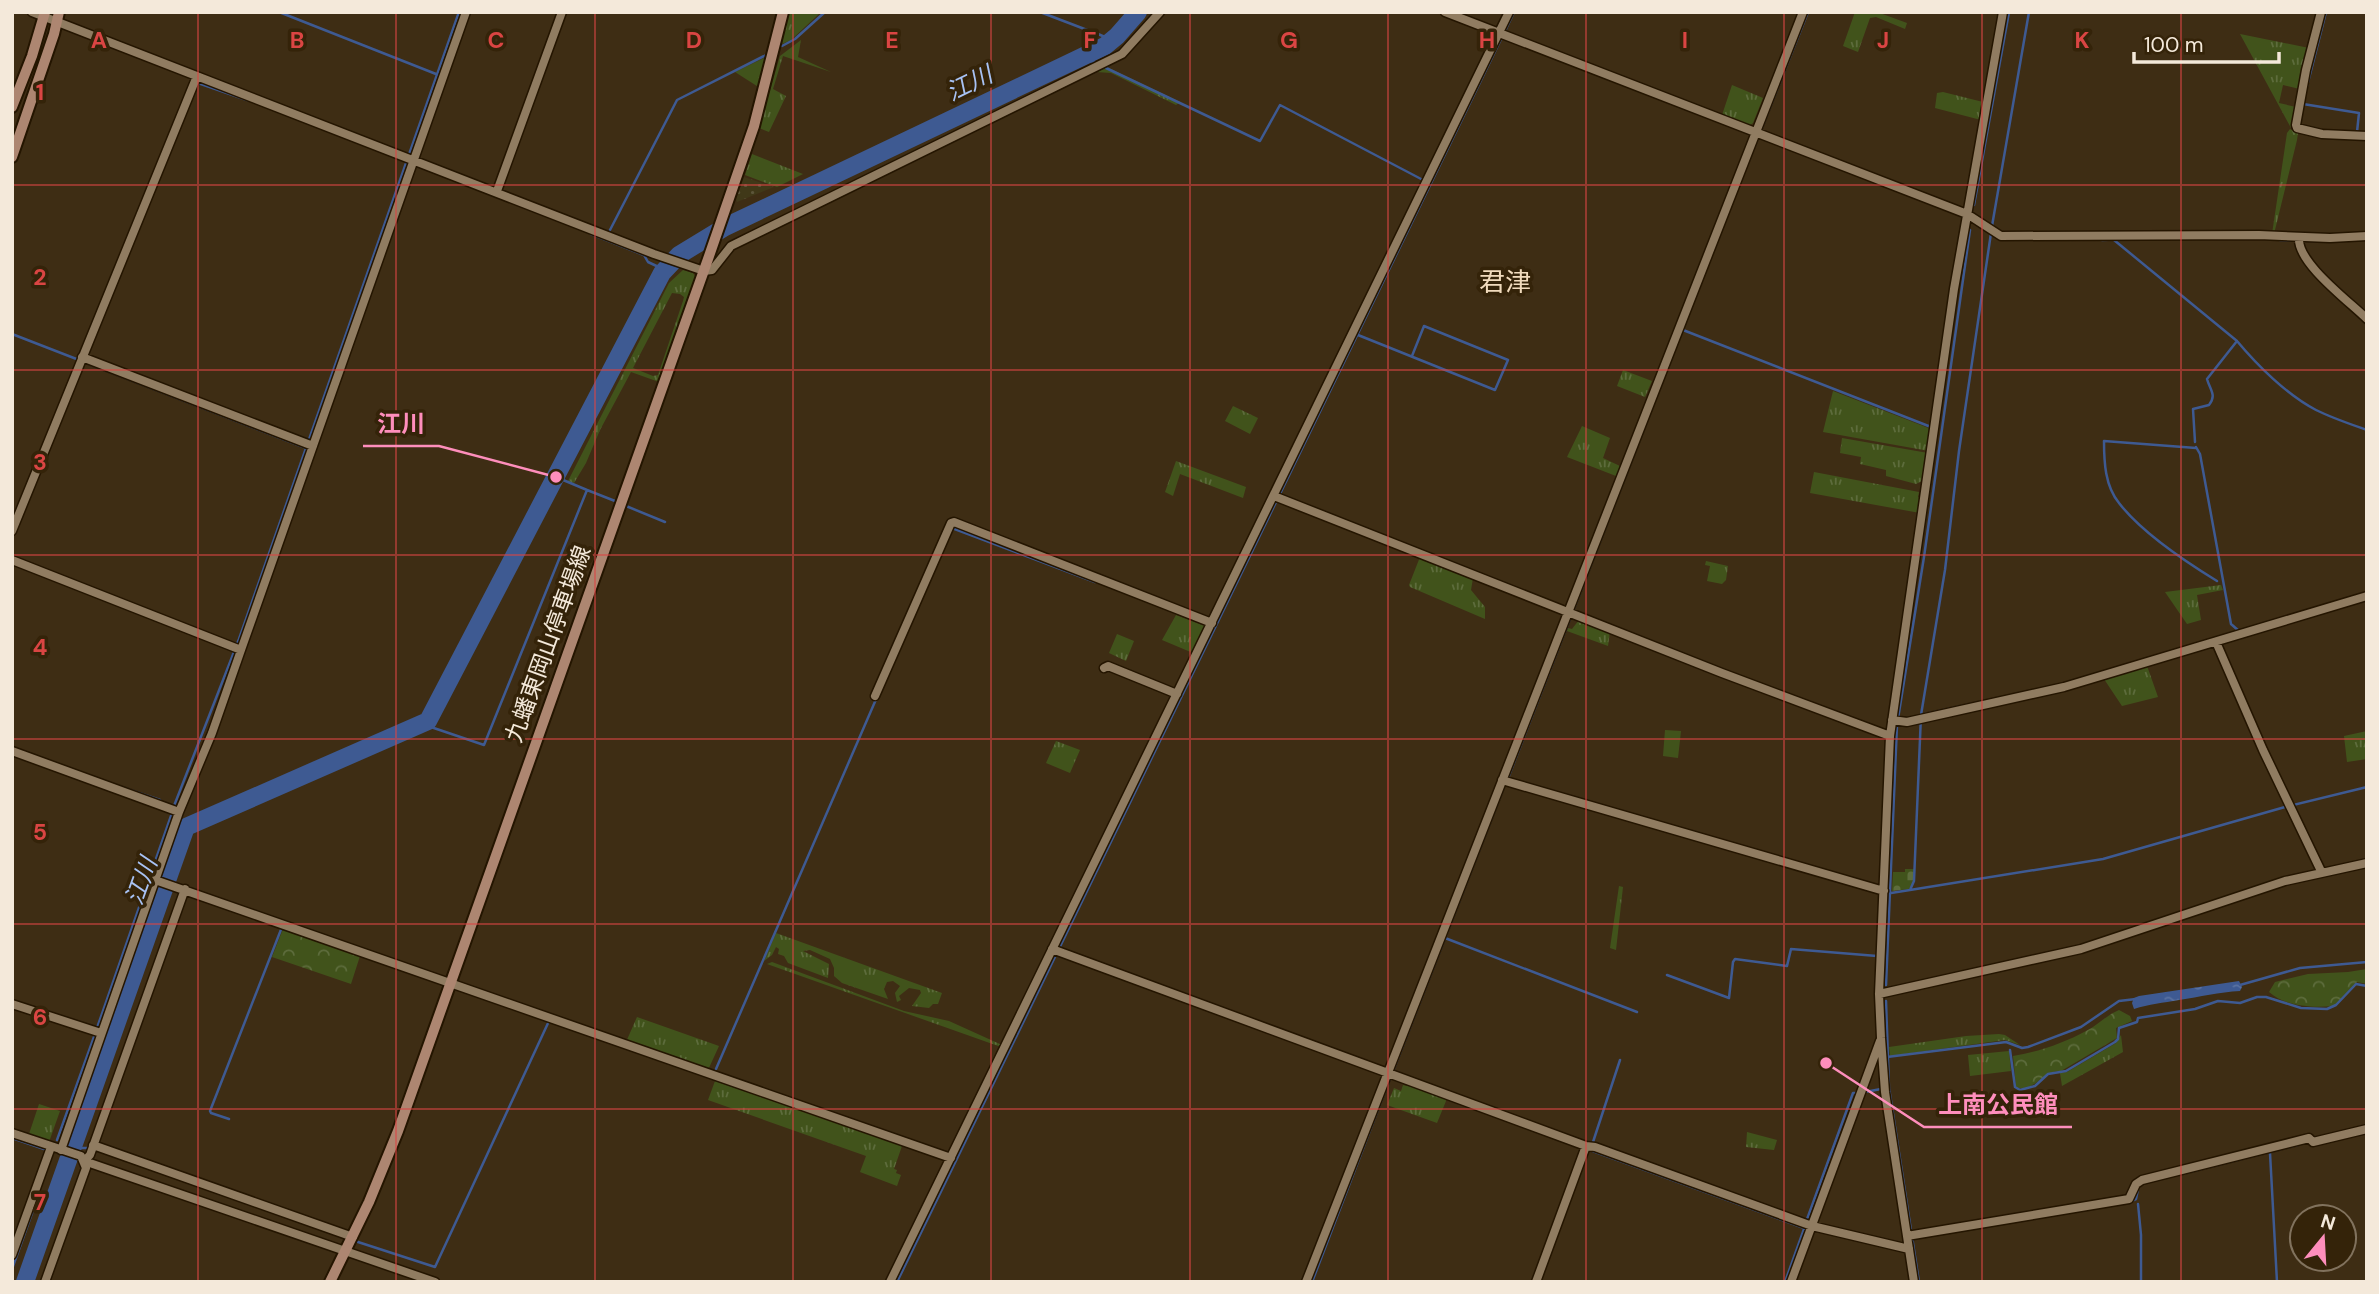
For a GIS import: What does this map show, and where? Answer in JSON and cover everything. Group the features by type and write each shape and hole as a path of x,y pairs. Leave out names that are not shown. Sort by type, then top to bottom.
{"main road":[{"name":"九蟠東岡山停車場線","path":"330,1282 382,1174 451,983 754,126 783,12"},
{"path":"12,107 45,15"},
{"path":"12,156 58,17"}],"street":[{"path":"32,12 58,17 197,76 659,256 704,271 712,270 724,252 739,242 1108,63 1122,54 1160,12"},
{"path":"63,1151 97,1032 155,880 175,810 212,733 237,648 409,158 466,12"},
{"path":"494,190 562,12"},
{"path":"1445,12 1873,180 1967,214 2001,236 2259,235 2299,241 2367,236"},
{"path":"890,1282 1056,950 1212,623 1277,498 1502,34 1509,12"},
{"path":"1306,1282 1391,1073 1803,12"},
{"path":"1914,1282 1909,1249 1910,1235 1885,1092 1879,994 1890,736 1896,721 1954,289 2003,12"},
{"path":"2321,12 2306,70 2296,125 2304,130 2322,134 2367,136"},
{"path":"12,531 197,76"},
{"path":"2299,241 2330,287 2367,319"},
{"path":"83,359 309,445"},
{"path":"1277,498 1890,736"},
{"path":"875,696 951,523 954,522 1212,623"},
{"path":"12,560 237,648"},
{"path":"1896,721 2064,687 2367,596"},
{"path":"2216,642 2321,872"},
{"path":"1104,668 1108,666 1177,694"},
{"path":"12,751 175,810"},
{"path":"1505,781 1884,891"},
{"path":"1879,994 2081,949 2321,872 2367,863"},
{"path":"155,880 951,1158"},
{"path":"83,1159 92,1148 182,890"},
{"path":"1056,950 1808,1225 1909,1249"},
{"path":"12,1004 97,1032"},
{"path":"1791,1282 1808,1225 1881,1038"},
{"path":"1910,1235 2129,1199 2141,1180 2367,1129"},
{"path":"12,1133 435,1282"},
{"path":"1536,1282 1586,1146"},
{"path":"12,1255 51,1147"},
{"path":"92,1148 353,1237"},
{"path":"45,1282 86,1168 83,1159"}],"green space":[{"path":"789,12 821,12 791,40 782,44"},
{"path":"1855,12 1877,12 1907,23 1905,29 1876,17 1870,18 1858,52 1843,46"},
{"path":"2240,34 2309,48 2300,89 2283,85 2279,103 2296,107 2291,128"},
{"path":"801,40 798,57 831,72 783,56 773,89 786,96 769,132 759,128 780,56"},
{"path":"768,56 760,88 735,72"},
{"path":"1107,67 1180,102 1176,105 1111,73 1097,72"},
{"path":"1732,85 1763,98 1753,123 1749,126 1722,115"},
{"path":"1943,92 1983,102 1981,120 1935,108 1937,93"},
{"path":"2290,129 2298,133 2297,140 2272,234 2287,133"},
{"path":"752,154 803,174 777,187 745,175"},
{"path":"683,270 693,273 696,278 659,382 631,372 586,463 574,483 568,481 669,283","holes":["672,293 684,297 683,301 658,375 653,376 633,368"]},
{"path":"1623,370 1652,381 1645,397 1617,386"},
{"path":"1833,391 1931,429 1929,451 1823,432"},
{"path":"1233,406 1258,418 1250,434 1225,421"},
{"path":"1582,426 1610,438 1603,458 1620,466 1616,476 1567,457"},
{"path":"1842,438 1928,453 1924,480 1916,484 1886,476 1886,470 1860,464 1861,457 1840,453"},
{"path":"1176,461 1246,487 1243,498 1180,474 1173,496 1165,492"},
{"path":"1814,472 1919,492 1918,497 1923,499 1920,513 1810,493"},
{"path":"1420,557 1473,578 1471,590 1485,607 1485,619 1410,587"},
{"path":"1706,561 1728,566 1726,580 1722,584 1707,581 1710,566 1705,565"},
{"path":"2221,585 2223,590 2197,595 2201,620 2187,624 2165,592"},
{"path":"1176,615 1207,627 1193,653 1162,640"},
{"path":"1579,620 1610,631 1608,646 1567,631"},
{"path":"1117,634 1134,641 1126,661 1109,653"},
{"path":"2146,663 2158,697 2122,706 2102,676"},
{"path":"1665,730 1681,731 1678,758 1663,756"},
{"path":"2367,731 2367,759 2347,762 2344,736"},
{"path":"1056,741 1080,750 1070,773 1046,763"},
{"path":"1905,869 1914,869 1913,883 1909,889 1892,891 1893,872 1905,872"},
{"path":"1619,886 1623,887 1616,950 1610,948"},
{"path":"283,929 360,956 351,984 272,957"},
{"path":"776,933 942,993 938,1004 929,1008 912,1006 921,993 920,990 909,988 899,996 901,1000 897,1002 895,993 900,986 893,981 887,982 884,989 888,999 842,983 834,976 830,959 810,950 803,951 829,964 828,978 788,963 784,956 778,954 779,949 776,947 772,955 764,961"},
{"path":"772,962 904,1011 949,1021 1002,1045 1001,1047 767,964"},
{"path":"2367,969 2367,984 2357,982 2334,1006 2292,1004 2269,992 2275,982 2308,974"},
{"path":"2119,1010 2130,1016 2132,1021 2116,1028 2117,1038 2061,1071 2055,1071 2028,1087 2016,1087 2013,1056 2069,1039"},
{"path":"637,1017 719,1046 708,1070 626,1042"},
{"path":"1999,1034 2020,1045 2005,1040 1890,1056 1889,1047"},
{"path":"2121,1035 2123,1052 2062,1086 2060,1073 2067,1072 2116,1043"},
{"path":"2009,1051 2011,1071 1970,1076 1968,1055"},
{"path":"715,1081 902,1146 894,1169 901,1175 897,1186 860,1172 866,1156 708,1100"},
{"path":"1409,1083 1445,1096 1446,1101 1437,1123 1387,1105 1394,1088 1401,1091 1403,1085 1407,1086"},
{"path":"39,1104 60,1111 49,1142 29,1134"},
{"path":"1747,1132 1777,1140 1774,1150 1746,1147"}],"sand":[{"path":"744,177 774,187 737,202"}],"water":[{"path":"2239,981 2242,987 2240,991 2134,1009 2132,1003 2134,998 2139,996"}],"waterway":[{"path":"279,12 436,74"},
{"path":"174,806 239,639 459,12"},
{"path":"782,46 795,39 825,12"},
{"path":"1040,12 1095,33"},
{"name":"江川","path":"25,1282 186,827 428,721 662,273 679,255 725,227 1105,46 1138,12"},
{"path":"1505,31 1514,12"},
{"path":"1747,165 1808,12"},
{"path":"1974,205 2009,12"},
{"path":"1992,226 2029,12"},
{"path":"2306,90 2326,12"},
{"path":"1098,34 1112,40"},
{"path":"897,1282 1502,37"},
{"path":"610,230 677,100 768,54"},
{"path":"1081,57 1096,63"},
{"path":"1106,68 1260,141 1280,105 1423,180"},
{"path":"198,83 247,100"},
{"path":"2303,104 2359,113 2357,132"},
{"path":"2356,139 2367,140"},
{"path":"1886,985 1897,725 1924,557 1970,230"},
{"path":"1891,893 1910,890 1914,881 1921,715 1945,570 1959,451 1991,233"},
{"path":"591,234 644,255 648,262 665,270"},
{"path":"2102,240 2130,239"},
{"path":"2114,240 2237,341 2207,379 2212,392 2209,405 2193,409 2195,442"},
{"path":"2280,240 2319,241"},
{"path":"1508,778 1692,305"},
{"path":"1358,335 1495,390 1508,360 1424,326 1412,356"},
{"path":"1683,330 1931,427"},
{"path":"12,334 306,448"},
{"path":"2237,341 2273,379 2305,404 2328,416 2367,430"},
{"path":"2196,448 2104,441 2106,474 2114,496 2140,525 2178,556 2217,581"},
{"path":"2196,447 2200,454 2231,624 2239,631"},
{"path":"422,724 484,745 587,490 556,477"},
{"path":"587,490 615,501"},
{"path":"626,506 665,522"},
{"path":"952,528 1095,582"},
{"path":"2345,599 2358,595"},
{"path":"716,1069 877,697"},
{"path":"1921,715 2003,697"},
{"path":"1393,1071 1505,784"},
{"path":"121,787 160,800"},
{"path":"1910,890 2103,859 2285,807 2367,787"},
{"path":"97,1028 172,813"},
{"path":"229,1119 210,1111 282,927"},
{"path":"1445,938 1637,1012"},
{"path":"1667,975 1729,998 1735,959 1787,966 1791,949 1877,956"},
{"path":"2240,985 2300,968 2367,962"},
{"path":"2010,1050 2015,1087 2020,1090 2035,1086 2048,1074 2066,1071 2115,1042 2119,1028 2137,1022 2138,1018 2195,1009 2218,1001 2240,1003 2257,997 2266,997 2301,1008 2327,1009 2336,1005 2356,984 2367,986"},
{"path":"1887,1057 2006,1042 2022,1048 2028,1047 2081,1027 2119,1001 2136,999"},
{"path":"1886,1001 1889,1088 1919,1282"},
{"path":"358,1242 435,1267 549,1021"},
{"path":"57,1140 95,1034"},
{"path":"1593,1142 1620,1060"},
{"path":"1312,1282 1390,1078"},
{"path":"1865,1092 1881,1089"},
{"path":"1806,1222 1853,1093 1856,1093"},
{"path":"12,1138 47,1150"},
{"path":"2181,1174 2297,1145"},
{"path":"73,1148 89,1148"},
{"path":"1590,1150 1804,1228"},
{"path":"2270,1153 2277,1282"},
{"path":"2129,1202 2136,1199 2138,1189"},
{"path":"12,1269 37,1199"},
{"path":"2138,1204 2141,1282"},
{"path":"1785,1282 1804,1229"}],"place":[{"name":"江川","path":"556,477"},
{"name":"上南公民館","path":"1826,1063"}],"district":[{"name":"君津","path":"1505,282"}]}
